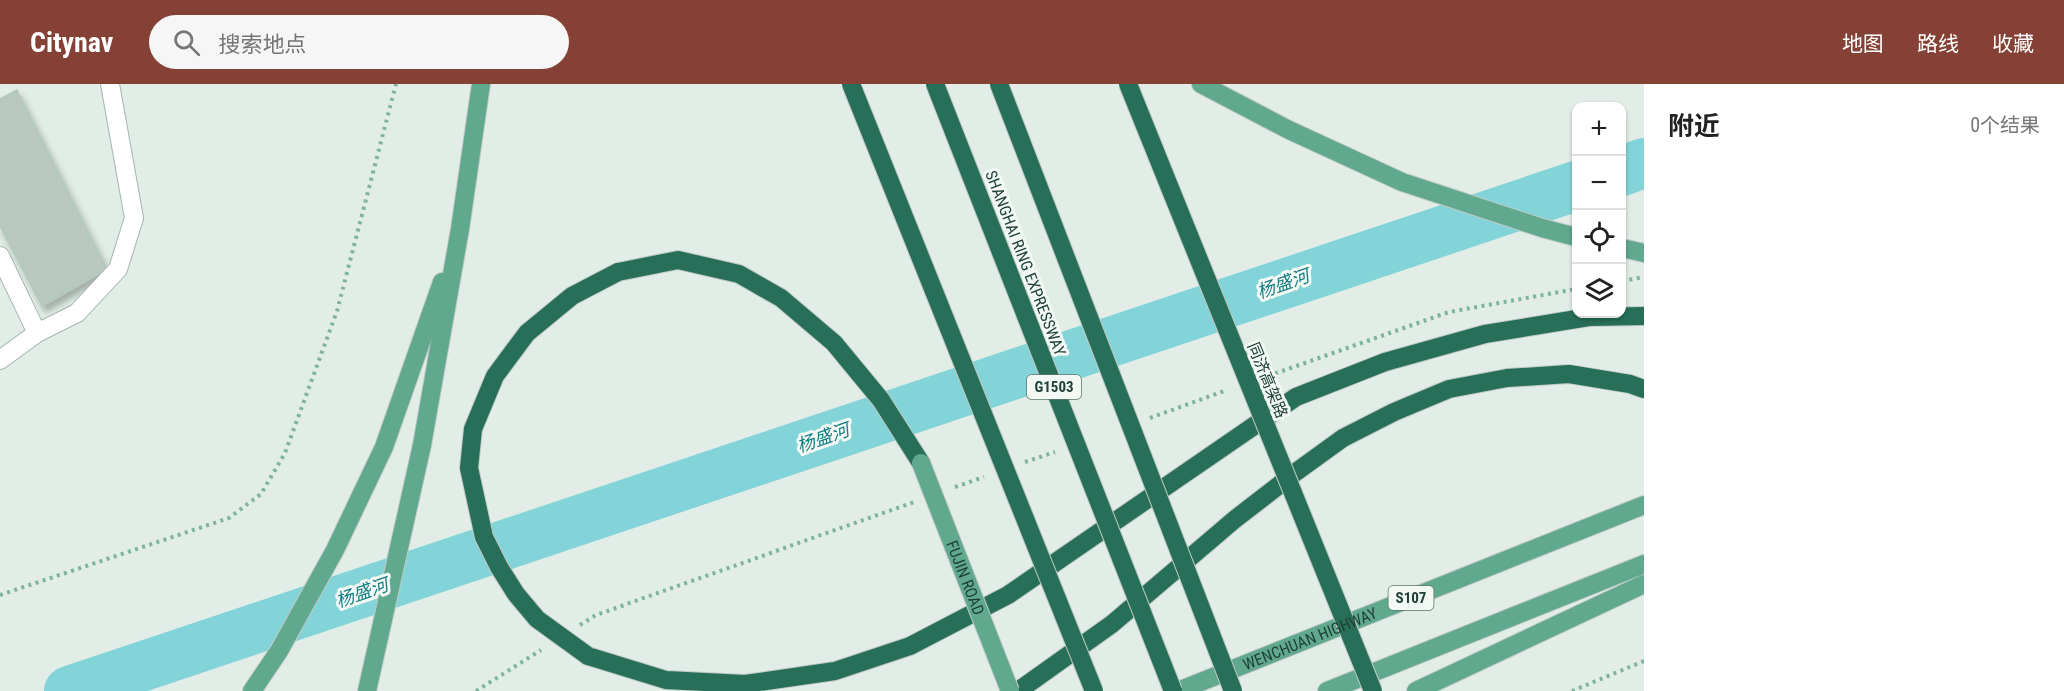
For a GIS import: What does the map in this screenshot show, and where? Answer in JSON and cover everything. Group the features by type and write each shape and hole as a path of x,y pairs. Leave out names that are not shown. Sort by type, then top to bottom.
{"highway":[{"path":"851,84 1094,691"},
{"name":"SHANGHAI RING EXPRESSWAY","path":"935,84 1173,691"},
{"path":"999,84 1233,691"},
{"name":"同济高架路","path":"1128,84 1373,691"},
{"path":"921,463 881,400 834,343 781,298 739,274 678,260 618,272 572,296 527,333 495,376 472,429 469,468 484,537 516,594 537,619 588,656 666,680 745,684 835,671 910,646 1008,595 1296,397 1385,362 1485,334 1589,317 1644,316"},
{"path":"1018,691 1112,624 1234,520 1296,472 1343,438 1394,412 1449,389 1507,378 1569,375 1629,384 1644,389"}],"main road":[{"path":"367,691 422,445 460,229 481,84"},
{"path":"1201,84 1289,130 1402,182 1572,236"},
{"path":"252,691 279,651 335,550 384,447 460,229"},
{"path":"1626,249 1644,253"},
{"name":"FUJIN ROAD","path":"921,463 1010,691"},
{"name":"WENCHUAN HIGHWAY","path":"1178,691 1644,505"},
{"path":"1327,691 1644,564"},
{"path":"1416,691 1644,584"}],"street":[{"path":"0,360 37,333 77,312 118,269 134,218 110,84"},
{"path":"0,256 37,333"}],"path":[{"path":"0,595 230,518 261,494 285,453 337,311 396,84"},
{"path":"1626,280 1644,277"},
{"path":"1572,691 1644,661"}],"building":[{"path":"17,90 107,269 42,306 0,226 0,99"}],"waterway":[{"name":"杨盛河","path":"1626,170 1644,163"},
{"name":"杨盛河","path":"69,691 1572,187"}]}
